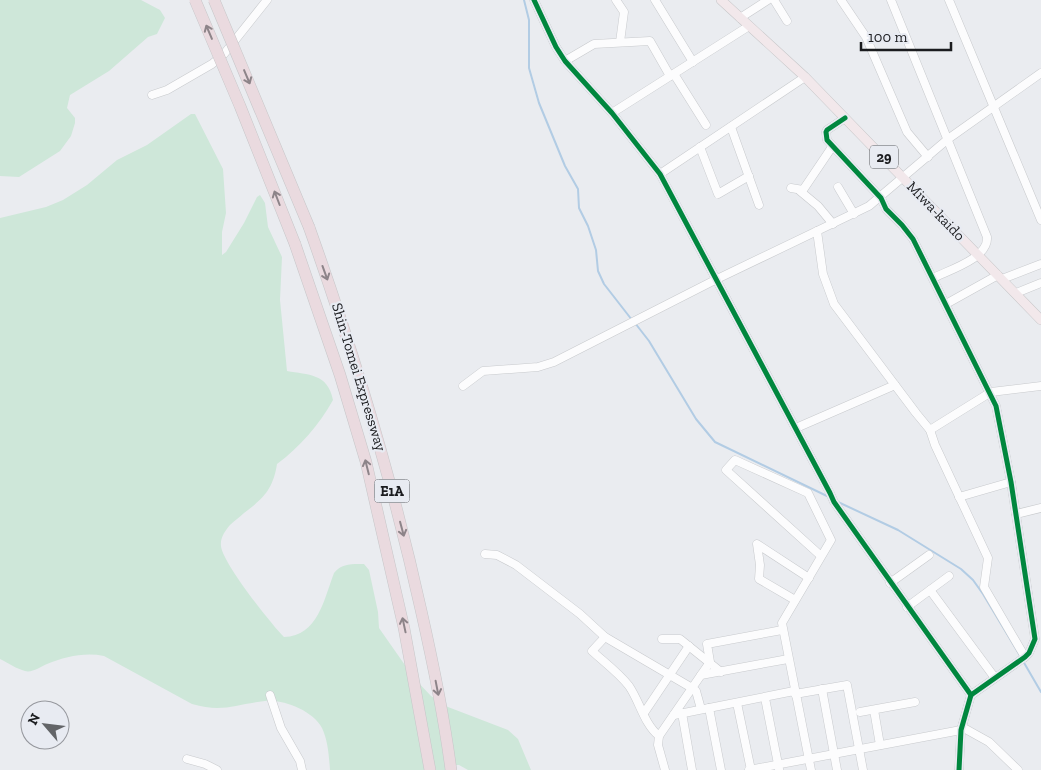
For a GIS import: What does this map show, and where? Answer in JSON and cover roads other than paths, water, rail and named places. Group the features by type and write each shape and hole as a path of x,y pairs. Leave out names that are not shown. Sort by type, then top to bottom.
{"highway":[{"name":"Shin-Tomei Expressway","path":"195,0 295,244 340,375 366,462 404,628 429,764"},
{"name":"Shin-Tomei Expressway","path":"214,0 309,228 338,310 384,460 406,544 427,638 450,766"}],"main road":[{"name":"Miwa-kaido","path":"721,0 805,77 1041,320"}],"street":[{"path":"152,95 167,90 212,64 224,54 267,0"},
{"path":"534,0 556,47 565,60 612,113 660,174 832,498 890,583 971,695"},
{"path":"616,0 624,12 620,42"},
{"path":"655,0 693,62"},
{"path":"740,18 768,0"},
{"path":"774,0 787,21"},
{"path":"841,0 866,37 907,132 928,157"},
{"path":"891,0 987,237 987,246 979,256 933,278"},
{"path":"949,0 1041,220"},
{"path":"612,113 749,26"},
{"path":"565,60 594,44 650,41 706,125"},
{"path":"463,386 483,371 538,367 554,362 717,279 869,206 881,198 948,139 1041,73"},
{"path":"660,174 805,77"},
{"path":"845,118 826,132 827,140 881,198 886,209 913,239 991,392 1000,421 1011,482 1035,638 1032,647 1025,657 971,695 962,728 959,770"},
{"path":"731,127 759,205"},
{"path":"700,147 718,194 749,176"},
{"path":"800,191 832,147"},
{"path":"838,187 854,214"},
{"path":"791,188 800,191 818,206 833,224"},
{"path":"817,232 823,274 834,304 930,430 935,445 988,558 984,587 1025,657"},
{"path":"946,304 1000,277 1041,264"},
{"path":"1016,293 1041,283"},
{"path":"796,428 894,384"},
{"path":"930,430 991,392 1041,386"},
{"path":"810,770 782,623 831,540 808,494 735,460 726,470 821,556"},
{"path":"959,497 1011,482"},
{"path":"1016,514 1041,508"},
{"path":"796,600 759,579 760,565 757,544 809,578"},
{"path":"485,554 497,555 516,565 580,614 605,637 696,691 705,709 721,770"},
{"path":"890,583 929,555"},
{"path":"907,607 949,576"},
{"path":"930,590 995,678"},
{"path":"1034,629 1041,637"},
{"path":"665,770 658,745 658,736 678,714 692,688 710,662 707,644 782,630"},
{"path":"605,637 592,651 628,685 644,713 651,730 658,736"},
{"path":"662,639 680,640 721,672"},
{"path":"644,713 689,646"},
{"path":"701,675 788,659"},
{"path":"678,714 847,684 863,770"},
{"path":"822,689 837,770"},
{"path":"270,694 281,728 300,762 302,770"},
{"path":"765,698 779,767"},
{"path":"860,712 915,702"},
{"path":"737,703 750,770 779,767 808,758 962,728 989,742 1018,770"},
{"path":"874,710 880,745"},
{"path":"678,714 692,770"},
{"path":"187,759 205,764 217,770"}],"waterway":[{"path":"524,0 529,20 529,68 539,103 565,166 578,189 579,208 588,226 596,250 598,271 604,284 632,320"},
{"path":"635,323 649,341 696,419 715,442 829,497"},
{"path":"838,502 898,530 961,569 973,580 983,594 1021,657"},
{"path":"1023,661 1041,692"}]}
